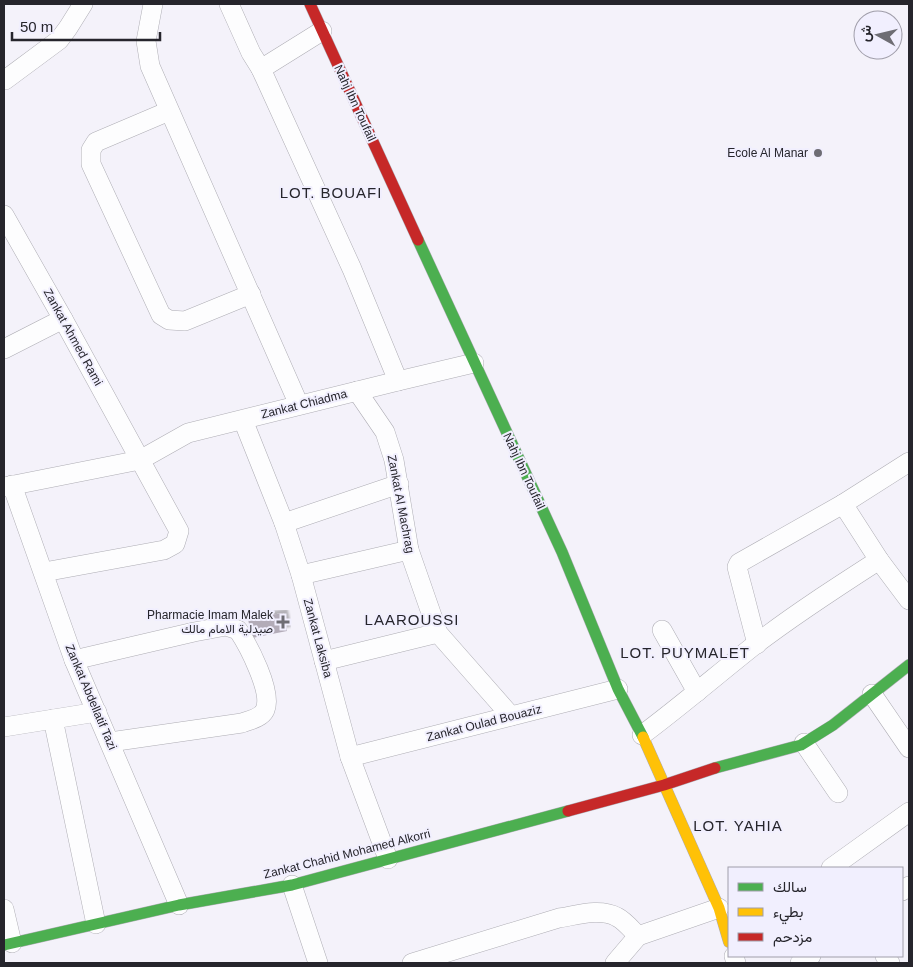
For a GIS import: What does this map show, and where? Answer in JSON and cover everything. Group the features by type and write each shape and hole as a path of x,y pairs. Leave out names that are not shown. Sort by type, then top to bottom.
{"street":[{"path":"5,80 59,40 84,4"},
{"path":"153,4 146,40 150,66 299,405"},
{"path":"229,4 247,44 261,69 352,269 398,381"},
{"name":"Nahj Ibn Toufail","path":"310,4 562,552 618,689 642,735 664,784 719,908 728,935"},
{"path":"261,69 322,32"},
{"path":"169,111 96,142 90,150 91,164 161,315 169,320 185,321 251,294"},
{"name":"Zankat Ahmed Rami","path":"4,215 63,318 179,531 175,544 164,550 44,572"},
{"path":"4,349 63,318"},
{"name":"Zankat Chiadma","path":"8,486 140,460 188,433 474,364"},
{"name":"Zankat Al Machrag","path":"357,391 385,432 394,460 409,550 438,633 511,716"},
{"name":"Zankat Laksiba","path":"242,420 284,523 301,575 350,757 388,859"},
{"path":"757,644 737,567 739,563 843,504 909,462"},
{"path":"284,523 398,484"},
{"name":"Zankat Abdellatif Tazi","path":"8,486 44,572 74,660 98,712 179,905"},
{"path":"843,504 879,560 909,600"},
{"path":"301,575 409,550"},
{"path":"642,735 757,644 817,600 879,560"},
{"path":"74,660 226,626 238,630 255,660 266,696 264,711 260,716 242,724 110,742"},
{"path":"662,630 698,692"},
{"path":"324,662 438,633"},
{"name":"Zankat Chahid Mohamed Alkorri","path":"8,944 179,905 292,885 786,750 804,743 833,725 909,664"},
{"name":"Zankat Oulad Bouaziz","path":"350,757 618,689"},
{"path":"872,694 909,748"},
{"path":"4,727 98,712"},
{"path":"53,719 96,924"},
{"path":"804,743 838,793"},
{"path":"832,867 909,812"},
{"path":"292,885 318,963"},
{"path":"615,963 638,936 719,908"},
{"path":"4,909 8,944"},
{"path":"412,963 559,918 583,914 605,913 619,918 638,936"}],"building":[{"path":"283,613 287,631 252,638 248,619"}],"traffic: fast":[{"path":"418,240 562,552 618,689 643,737"},
{"path":"715,768 801,745 833,725 909,665"},
{"path":"4,945 179,905 292,885 568,811"}],"traffic: slow":[{"path":"643,737 719,908 728,939"}],"traffic: jam":[{"path":"310,4 418,240"},
{"path":"568,811 664,785 715,768"}],"place":[{"name":"Ecole Al Manar","path":"818,153"},
{"name":"Pharmacie Imam Malek صيدلية الامام مالك","path":"283,622"}],"district":[{"name":"LOT. BOUAFI","path":"331,193"},
{"name":"LAAROUSSI","path":"412,620"},
{"name":"LOT. PUYMALET","path":"685,653"},
{"name":"LOT. YAHIA","path":"738,826"}]}
